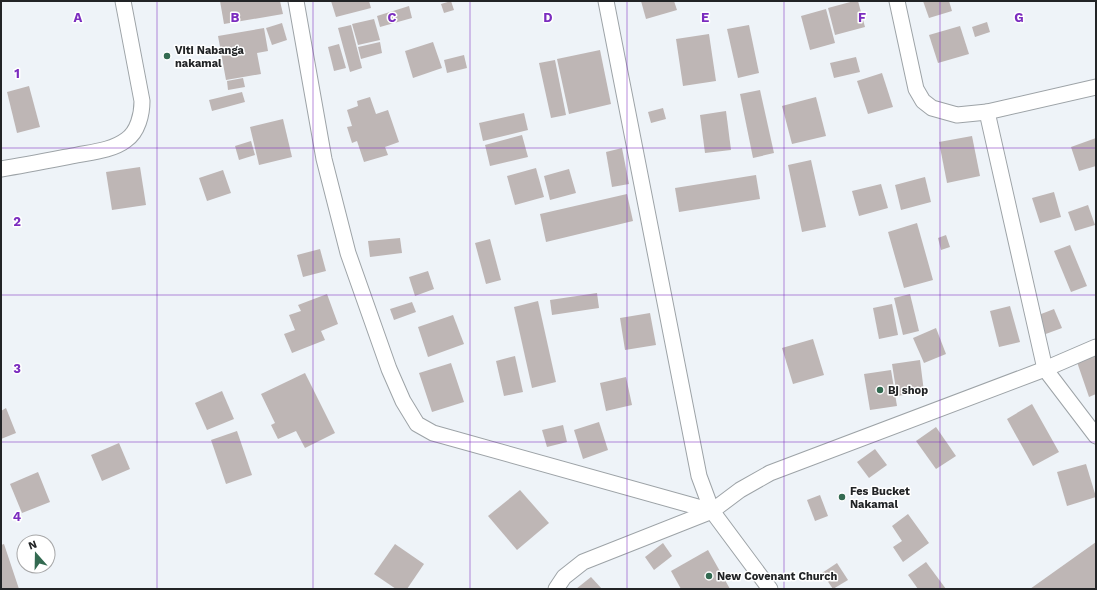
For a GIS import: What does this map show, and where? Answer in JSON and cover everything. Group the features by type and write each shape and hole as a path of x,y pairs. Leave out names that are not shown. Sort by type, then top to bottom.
{"street":[{"path":"1,169 96,151 115,146 127,140 139,121 142,112 142,101 123,1"},
{"path":"296,1 324,159 348,253 389,369 403,401 417,424 433,433 712,511"},
{"path":"606,1 699,476 712,511 770,589"},
{"path":"897,1 916,89 923,100 932,108 957,115 988,112 1096,87"},
{"path":"988,112 1045,369 1096,436"},
{"path":"556,589 564,577 583,562 712,511 740,490 770,473 1045,369 1096,347"}],"building":[{"path":"220,1 280,1 283,14 224,24"},
{"path":"331,1 369,1 371,8 336,17"},
{"path":"451,1 454,10 444,13 441,4"},
{"path":"641,1 674,1 677,10 646,19"},
{"path":"858,1 865,27 835,35 828,8"},
{"path":"923,1 949,1 952,11 929,18"},
{"path":"409,6 412,18 380,27 377,16"},
{"path":"826,9 835,43 810,50 801,16"},
{"path":"374,19 380,40 358,45 352,24"},
{"path":"987,22 990,32 975,37 972,27"},
{"path":"282,23 287,40 272,45 266,28"},
{"path":"351,25 362,68 350,72 338,28"},
{"path":"749,25 759,73 738,78 727,29"},
{"path":"960,26 969,54 938,63 929,35"},
{"path":"264,28 268,51 257,53 261,74 226,80 218,36"},
{"path":"709,34 716,81 683,86 676,39"},
{"path":"380,42 382,53 361,59 358,47"},
{"path":"433,42 442,68 413,78 405,51"},
{"path":"339,44 346,68 334,71 328,47"},
{"path":"600,50 611,104 569,114 557,59"},
{"path":"464,55 467,68 447,73 444,60"},
{"path":"856,57 860,72 834,78 830,63"},
{"path":"555,60 566,115 551,118 539,63"},
{"path":"882,73 893,107 868,114 857,81"},
{"path":"243,78 245,87 228,90 227,81"},
{"path":"29,86 40,127 17,133 7,92"},
{"path":"760,90 774,153 753,158 740,94"},
{"path":"242,92 245,102 212,111 209,100"},
{"path":"370,97 376,114 388,110 399,142 385,147 388,155 364,162 357,141 352,143 347,127 352,126 347,110 358,106 357,101"},
{"path":"816,97 826,136 792,144 782,106"},
{"path":"663,108 666,119 651,123 648,112"},
{"path":"726,111 731,150 705,153 700,115"},
{"path":"524,113 528,130 483,141 479,123"},
{"path":"283,119 292,157 259,165 250,127"},
{"path":"522,135 528,157 490,166 485,145"},
{"path":"972,136 980,176 947,183 939,142"},
{"path":"1096,138 1096,166 1079,171 1071,147"},
{"path":"251,141 255,155 239,160 235,146"},
{"path":"622,148 629,184 612,187 606,152"},
{"path":"811,160 826,227 802,232 788,165"},
{"path":"140,167 146,205 112,210 106,172"},
{"path":"536,168 544,197 515,205 507,176"},
{"path":"569,169 576,193 550,200 544,176"},
{"path":"223,170 231,193 207,201 199,178"},
{"path":"756,175 760,199 679,212 675,188"},
{"path":"925,177 931,202 901,210 895,185"},
{"path":"881,184 888,208 859,216 852,191"},
{"path":"1054,192 1061,217 1040,223 1032,198"},
{"path":"627,194 633,221 546,242 540,214"},
{"path":"1088,205 1095,225 1075,231 1068,212"},
{"path":"917,223 933,280 904,288 888,232"},
{"path":"946,235 950,247 941,250 938,238"},
{"path":"400,238 402,253 370,257 368,241"},
{"path":"490,239 501,280 486,284 475,243"},
{"path":"1070,245 1087,286 1071,292 1054,251"},
{"path":"320,249 326,271 303,277 297,255"},
{"path":"428,271 434,289 415,296 409,277"},
{"path":"597,293 599,308 552,315 550,300"},
{"path":"327,294 338,324 321,331 325,340 292,353 284,334 295,330 289,315 301,311 298,305"},
{"path":"910,294 919,331 903,335 894,298"},
{"path":"538,301 556,382 532,388 514,307"},
{"path":"412,302 416,312 394,320 390,309"},
{"path":"892,304 898,335 879,339 873,308"},
{"path":"1010,306 1020,342 999,347 990,311"},
{"path":"1054,309 1062,328 1043,335 1036,316"},
{"path":"650,313 656,345 625,350 620,318"},
{"path":"453,315 464,344 428,357 418,327"},
{"path":"936,328 946,354 924,363 913,338"},
{"path":"813,339 824,375 793,384 782,348"},
{"path":"1096,355 1096,394 1089,397 1077,362"},
{"path":"515,356 523,392 504,396 496,361"},
{"path":"920,360 924,392 897,396 892,364"},
{"path":"451,363 464,402 432,412 419,373"},
{"name":"Bj shop","path":"891,370 897,406 870,410 864,374"},
{"path":"305,373 335,433 305,448 296,431 278,439 271,425 275,423 261,394"},
{"path":"626,377 632,405 606,411 600,383"},
{"path":"222,391 234,419 207,430 195,403"},
{"path":"1032,404 1059,452 1033,466 1007,419"},
{"path":"6,408 16,433 1,439 1,411"},
{"path":"599,422 608,450 583,459 574,430"},
{"path":"563,425 567,442 547,447 542,430"},
{"path":"936,427 956,456 936,469 916,441"},
{"path":"237,431 252,475 226,484 211,440"},
{"path":"119,443 130,469 102,481 91,455"},
{"path":"875,449 887,465 869,478 857,462"},
{"path":"1086,464 1096,497 1067,506 1057,472"},
{"path":"38,472 50,502 22,513 10,484"},
{"path":"520,490 549,523 517,550 488,516"},
{"path":"820,495 828,516 815,521 807,500"},
{"path":"908,514 929,543 903,562 893,547 902,541 892,526"},
{"path":"1096,542 1096,589 1030,589"},
{"path":"663,543 672,556 654,570 645,557"},
{"path":"4,544 19,589 1,589 1,545"},
{"path":"395,544 424,564 407,589 396,589 374,574"},
{"path":"708,550 730,589 681,589 671,571"},
{"path":"926,562 946,589 918,589 908,575"},
{"path":"837,563 848,580 833,589 822,573"},
{"path":"591,577 602,589 576,589"}],"place":[{"name":"Viti Nabanga nakamal","path":"167,56"},
{"name":"Bj shop","path":"880,390"},
{"name":"Fes Bucket Nakamal","path":"842,497"},
{"name":"New Covenant Church","path":"709,576"}]}
